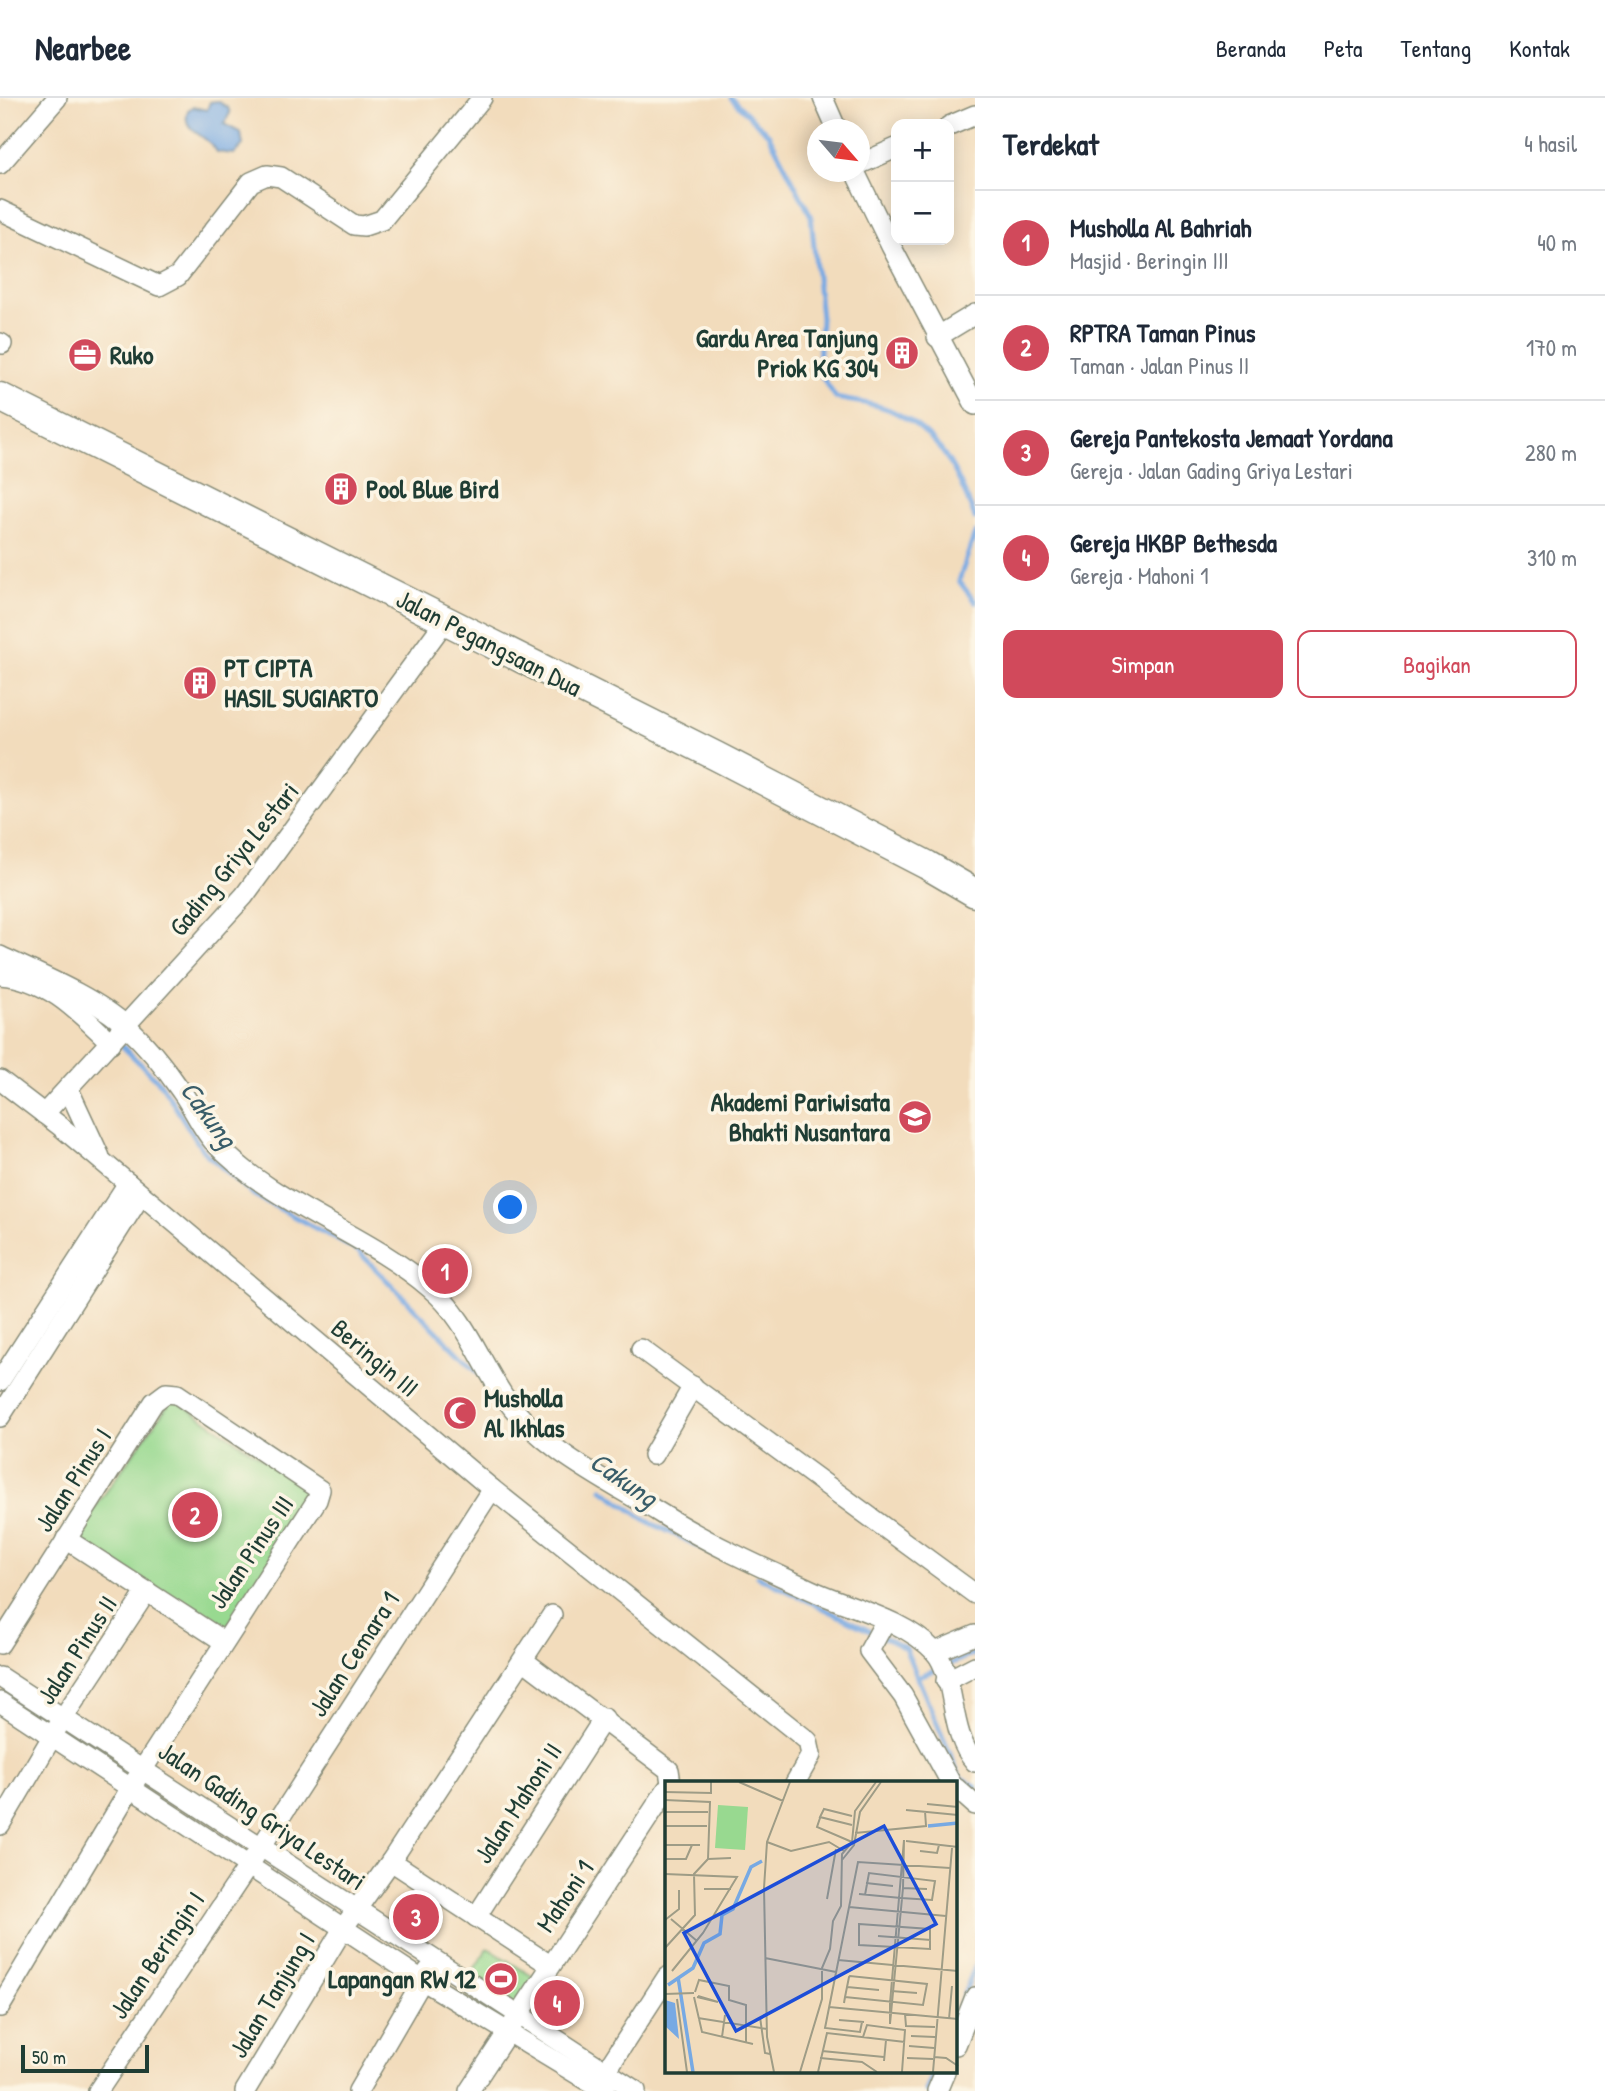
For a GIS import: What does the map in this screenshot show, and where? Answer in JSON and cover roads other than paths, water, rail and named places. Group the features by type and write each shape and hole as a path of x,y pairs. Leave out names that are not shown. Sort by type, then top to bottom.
{"main road":[{"name":"Jalan Pegangsaan Dua","path":"0,397 777,788 928,865 975,893"}],"street":[{"path":"0,164 57,98"},
{"path":"0,210 159,286 178,276 251,182 267,175 281,177 354,225 364,226 382,220 482,98"},
{"path":"823,98 832,119"},
{"path":"954,124 975,115"},
{"path":"870,159 891,150"},
{"path":"860,182 937,337 975,405"},
{"path":"937,337 975,314"},
{"name":"Gading Griya Lestari","path":"44,1114 244,896 445,621"},
{"path":"0,956 75,993 182,1092 213,1140 270,1190 404,1267 452,1307 504,1396 536,1431 564,1453 727,1551 885,1621 936,1653 961,1738 975,1762"},
{"path":"0,975 34,983 118,1034"},
{"name":"Beringin III","path":"0,1080 135,1189 492,1489 808,1741 811,1755 796,1781"},
{"path":"68,1088 103,1163"},
{"path":"0,1381 135,1189"},
{"path":"0,1417 135,1189"},
{"path":"641,1349 975,1594"},
{"path":"653,1455 693,1386"},
{"name":"Jalan Pinus I","path":"0,1644 155,1402 166,1393 177,1394"},
{"name":"Jalan Pinus III","path":"0,2007 130,1789 223,1641 317,1500 320,1490 177,1394"},
{"name":"Jalan Cemara 1","path":"261,1847 492,1489"},
{"path":"66,1539 223,1641"},
{"name":"Jalan Pinus II","path":"0,1825 63,1718 146,1591"},
{"name":"Jalan Tanjung I","path":"245,2091 344,1927 391,1861 552,1615"},
{"path":"885,1621 871,1642 869,1651 902,1696 950,1781"},
{"path":"936,1653 975,1635"},
{"path":"523,1660 604,1718 669,1770 671,1781"},
{"path":"946,1681 975,1666"},
{"name":"Jalan Gading Griya Lestari","path":"0,1677 433,1961 512,2025 600,2085 636,2091"},
{"name":"Jalan Gading Griya Lestari","path":"0,1702 52,1739 422,1980 512,2025"},
{"name":"Jalan Mahoni II","path":"476,1917 604,1718"},
{"path":"958,1790 975,1805"},
{"name":"Mahoni 1","path":"512,2025 665,1792"},
{"name":"Jalan Beringin I","path":"98,2091 261,1847"},
{"path":"391,1861 550,1965"},
{"path":"358,2091 433,1961"},
{"path":"600,2085 665,1980"},
{"path":"958,2040 975,1997"},
{"path":"469,2091 512,2025"},
{"path":"937,2091 944,2074"}],"water":[{"path":"218,101 228,108 230,113 224,124 241,133 243,145 234,154 217,152 188,123 188,110 193,107 207,110 210,102"}],"waterway":[{"path":"731,98 769,135 811,216 821,318 819,372 836,398 890,410 922,430 953,469 975,518"},
{"path":"975,533 959,581 975,602"},
{"name":"Cakung","path":"117,1041 161,1084 203,1151 254,1195 358,1251 481,1376"},
{"name":"Cakung","path":"602,1489 647,1521 714,1554"},
{"name":"Cakung","path":"757,1576 874,1633"},
{"name":"Cakung","path":"883,1637 905,1648 960,1777 975,1786"},
{"path":"917,1677 975,1654"},
{"path":"958,2010 975,1966"},
{"path":"926,2091 933,2074"}],"place":[{"name":"Gardu Area Tanjung Priok KG 304","path":"902,353"},
{"name":"Ruko","path":"85,355"},
{"name":"Pool Blue Bird","path":"341,489"},
{"name":"PT CIPTA HASIL SUGIARTO","path":"200,683"},
{"name":"Akademi Pariwisata Bhakti Nusantara","path":"915,1117"},
{"name":"Musholla Al Bahriah","path":"445,1271"},
{"name":"Musholla Al Ikhlas","path":"460,1413"},
{"name":"RPTRA Taman Pinus","path":"195,1515"},
{"name":"Gereja Pantekosta Jemaat Yordana","path":"416,1917"},
{"name":"Lapangan RW 12","path":"501,1979"},
{"name":"Gereja HKBP Bethesda","path":"557,2003"}]}
